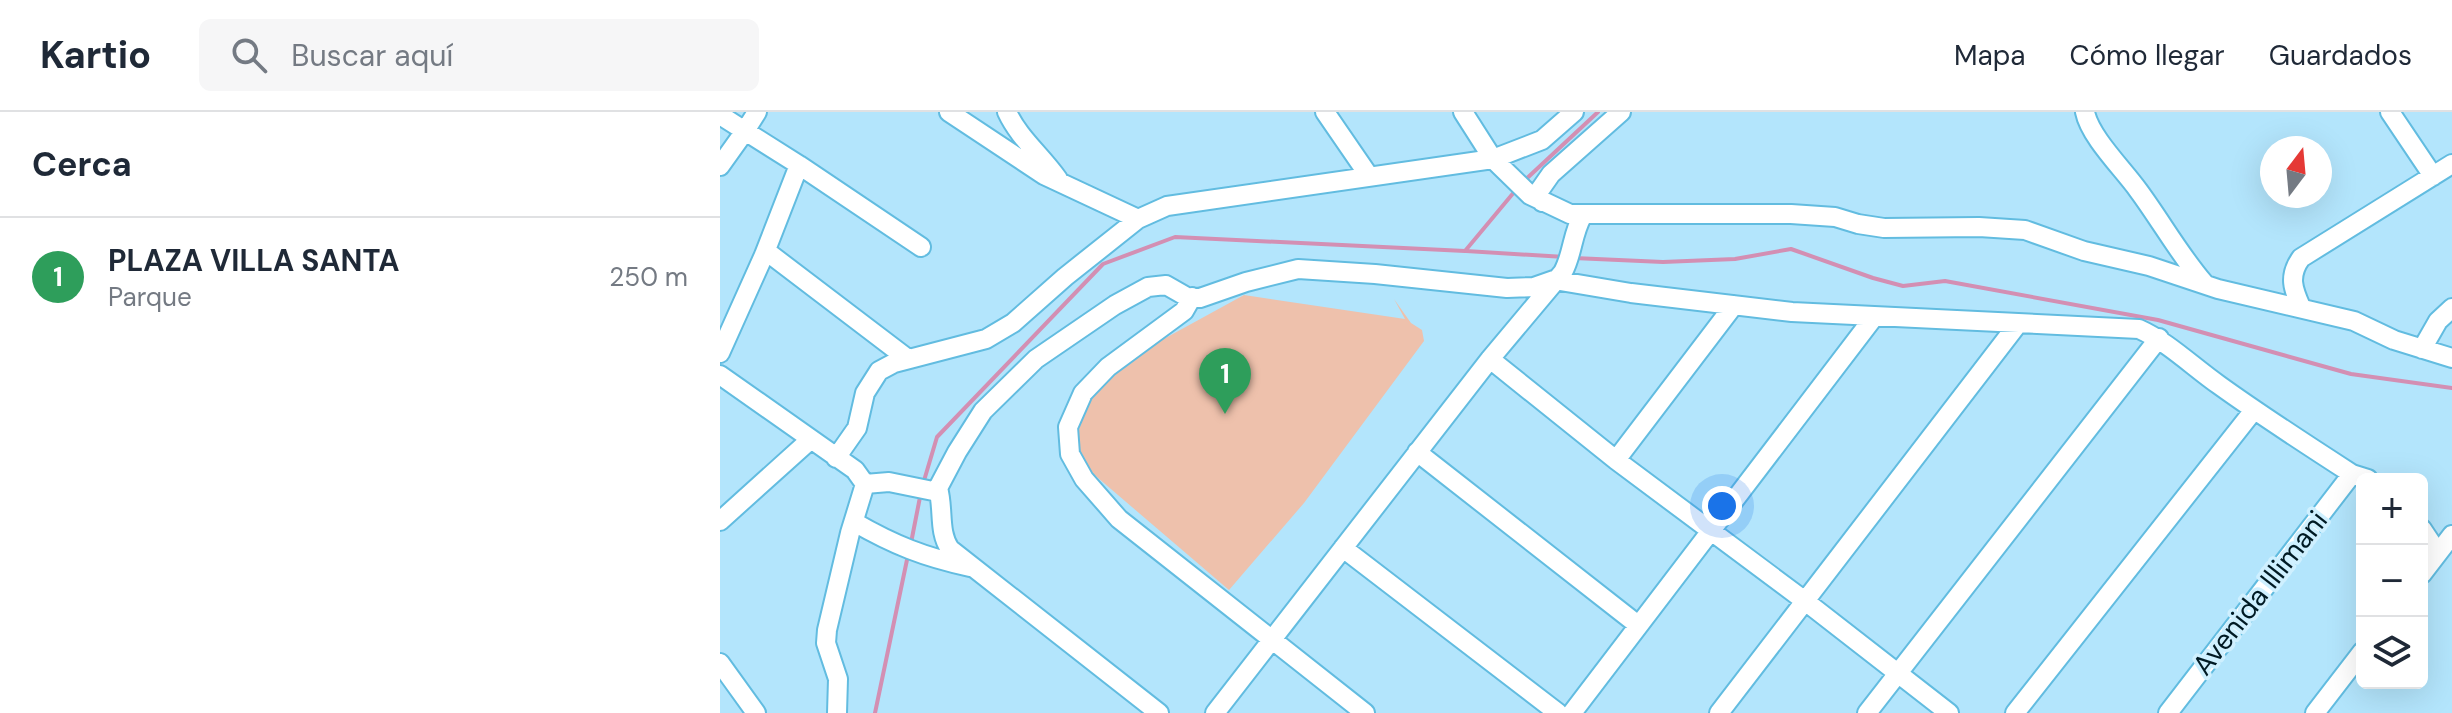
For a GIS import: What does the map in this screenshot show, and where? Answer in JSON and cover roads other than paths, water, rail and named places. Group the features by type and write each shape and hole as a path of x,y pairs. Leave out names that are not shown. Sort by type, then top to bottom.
{"street":[{"path":"720,166 757,112"},
{"path":"949,112 1044,175 1138,219"},
{"path":"1007,112 1016,132 1045,161 1061,183"},
{"path":"1325,112 1369,176"},
{"path":"1463,112 1493,159 1530,195 1570,214 1791,214 1835,217 1884,228 2025,230 2097,255 2133,262 2249,297 2354,321 2452,358"},
{"path":"836,458 857,428 865,393 879,371 894,363 986,339 1013,323 1138,219 1167,206 1493,159 1542,140 1574,112"},
{"path":"1542,202 1537,194 1551,174 1621,112"},
{"path":"2085,112 2098,137 2188,264 2205,283"},
{"path":"2390,112 2433,176"},
{"path":"720,115 921,247"},
{"path":"2301,307 2293,290 2292,277 2301,258 2452,164"},
{"path":"720,353 766,251 799,165"},
{"path":"1215,713 1490,359 1563,272 1571,257 1577,224 1583,215"},
{"path":"766,251 908,359"},
{"path":"865,484 889,482 933,491 938,488 983,411 1036,359 1115,305 1148,287 1166,285 1200,298 1298,269 1507,288 1534,287 1554,280 1631,293 1792,312 2139,329 2159,338 2254,410 2356,474"},
{"path":"1192,297 1184,311 1090,383 1070,417 1068,445 1074,463 1107,507 1365,713"},
{"path":"1616,460 1734,305"},
{"path":"2422,349 2431,331 2452,308"},
{"path":"1572,713 1874,317"},
{"path":"1719,713 2017,325"},
{"path":"1867,713 2159,338"},
{"path":"1490,359 1616,460 1949,713"},
{"path":"720,375 855,470 865,484"},
{"path":"2015,713 2254,410"},
{"path":"720,521 810,440"},
{"path":"1417,452 1638,625"},
{"name":"Avenida Illimani","path":"2168,713 2356,481"},
{"path":"837,713 838,679 826,643 827,630 865,484"},
{"path":"938,488 946,543 1159,713"},
{"path":"854,522 928,558 973,567"},
{"path":"2428,566 2452,535"},
{"path":"2428,538 2438,553"},
{"path":"1343,548 1558,713"},
{"path":"2315,713 2356,660"},
{"path":"720,663 756,713"}],"waterway":[{"path":"1524,181 1598,112"},
{"path":"923,484 937,437 1103,264 1175,237 1465,251 1515,191"},
{"path":"1574,258 1663,262 1735,259 1791,249 1903,286 1945,281 2158,320 2351,374 2452,388"},
{"path":"1466,251 1565,257"},
{"path":"911,543 921,492"},
{"path":"875,713 908,555"}],"place":[{"name":"PLAZA VILLA SANTA","path":"1225,414"}]}
